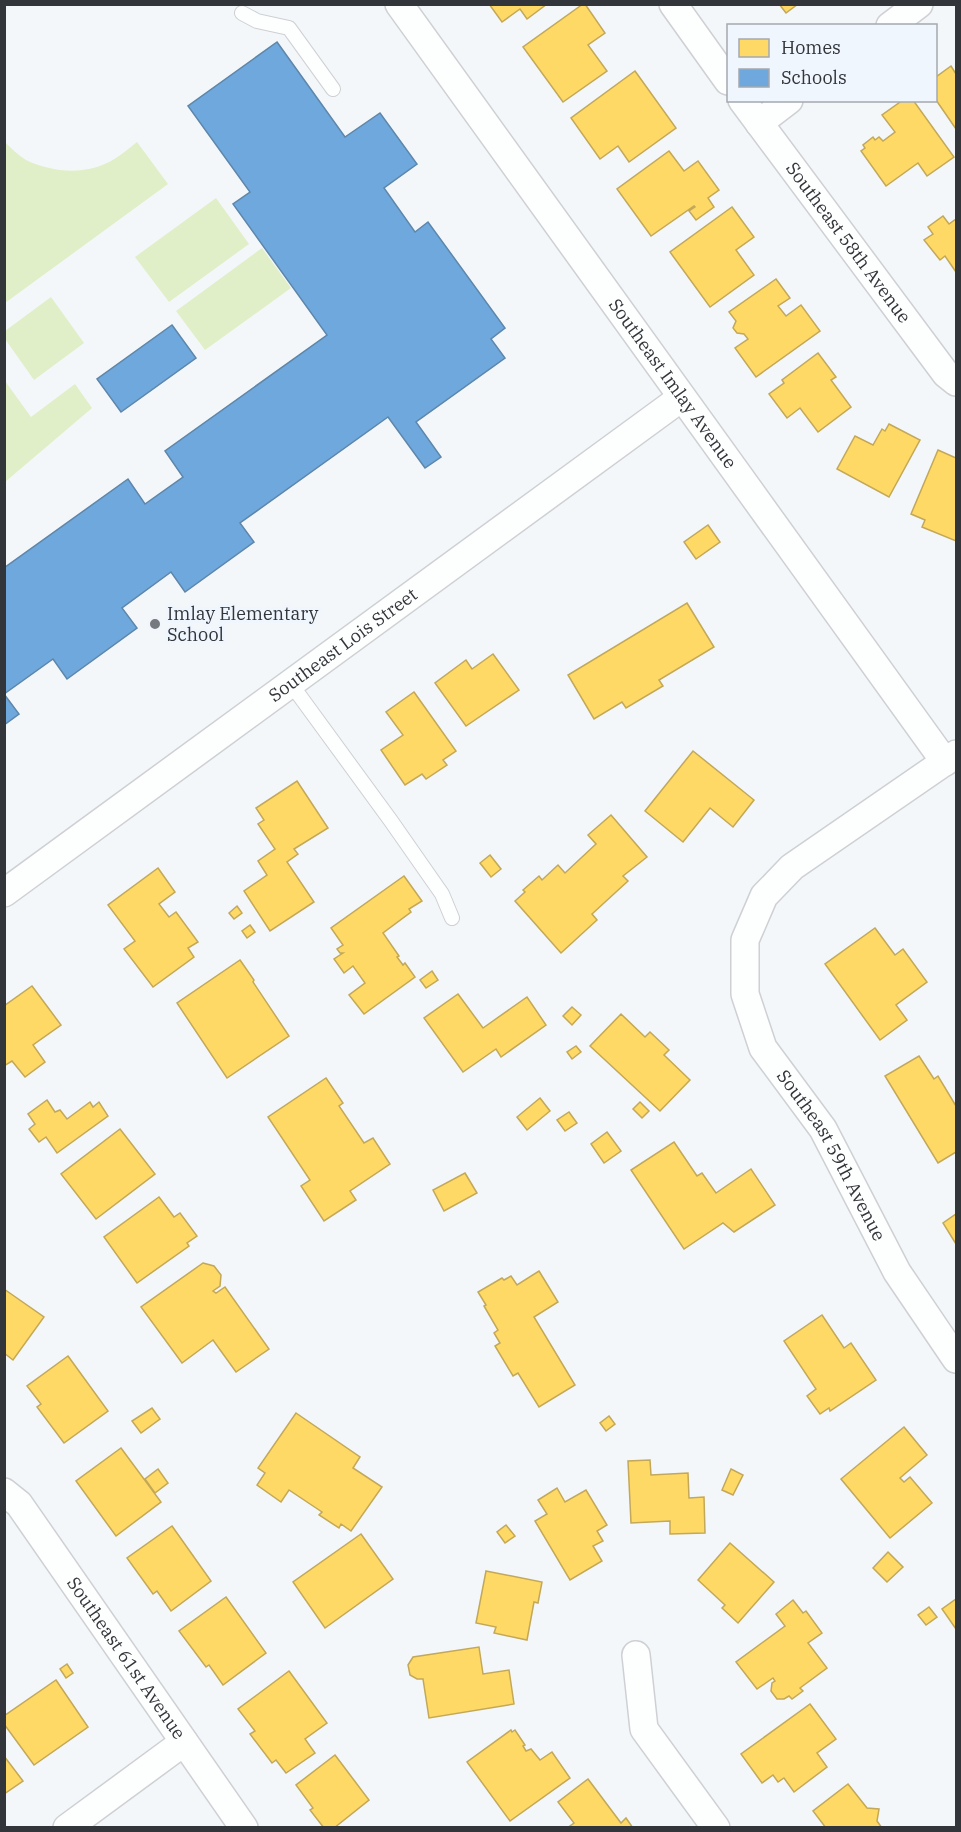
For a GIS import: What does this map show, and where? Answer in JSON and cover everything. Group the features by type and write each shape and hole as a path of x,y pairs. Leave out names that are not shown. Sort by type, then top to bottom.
{"street":[{"name":"Southeast Imlay Avenue","path":"399,4 681,398 951,758"},
{"path":"673,4 727,78"},
{"path":"893,24 919,4"},
{"name":"Southeast 58th Avenue","path":"743,102 946,374 957,382"},
{"path":"759,123 786,102"},
{"name":"Southeast Lois Street","path":"4,893 681,398"},
{"name":"Southeast 59th Avenue","path":"951,758 792,867 764,896 745,940 745,994 764,1048 823,1129 897,1272 957,1359"},
{"name":"Southeast 61st Avenue","path":"4,1492 19,1503 244,1827"},
{"path":"636,1655 644,1729 716,1827"},
{"path":"67,1827 184,1742"}],"lane":[{"path":"242,13 257,21 289,28 333,89"},
{"path":"291,684 392,821 442,894 452,918"}],"green space":[{"path":"5,142 17,154 36,164 56,169 77,170 107,163 137,142 168,184 5,303"},
{"path":"216,198 249,244 169,302 135,257"},
{"path":"262,248 291,288 205,350 176,311"},
{"path":"51,297 84,343 34,380 5,339 5,331"},
{"path":"5,381 31,417 75,384 92,408 5,482"}],"building: Homes":[{"path":"489,4 547,4 527,19 520,9 502,22"},
{"path":"583,4 605,33 588,45 607,71 563,102 523,47"},
{"path":"779,4 798,4 786,13"},
{"path":"951,66 956,74 956,129 937,101 937,76"},
{"path":"635,71 676,128 629,162 618,146 600,159 571,118"},
{"path":"900,102 914,102 954,157 927,176 918,163 886,186 861,151 865,148 863,145 873,137 875,140 879,137 883,141 895,132 882,115"},
{"path":"669,151 684,171 698,161 719,190 708,198 714,207 696,220 689,211 694,206 651,236 617,189"},
{"path":"732,207 754,237 736,250 754,275 710,307 670,252"},
{"path":"943,216 949,224 956,219 956,272 945,256 940,260 924,240 933,234 928,227"},
{"path":"776,279 790,298 778,306 786,316 801,305 820,331 756,377 735,348 748,339 733,328 736,321 729,312"},
{"path":"818,353 836,377 831,380 851,407 818,432 800,408 787,418 769,394 784,383 782,380"},
{"path":"889,424 920,440 889,497 837,469 855,436 873,445 882,429 885,431"},
{"path":"938,450 956,458 956,541 922,527 925,520 911,514"},
{"path":"708,525 720,542 696,559 684,542"},
{"path":"687,603 714,647 659,680 663,686 626,708 622,702 594,719 568,675"},
{"path":"493,654 519,690 466,726 435,683 466,660 472,669"},
{"path":"414,692 456,751 443,760 447,765 426,779 422,774 405,785 381,750 403,735 386,712"},
{"path":"693,751 754,800 733,827 710,808 683,842 645,811"},
{"path":"297,781 328,828 294,849 298,854 287,862 314,902 270,931 244,891 267,875 258,861 275,849 258,824 264,820 256,808"},
{"path":"611,815 647,857 623,876 628,881 592,914 597,920 561,953 515,901 525,892 523,890 539,876 542,880 558,865 565,873 596,844 588,835"},
{"path":"490,855 501,869 491,877 480,863"},
{"path":"158,868 175,892 159,904 169,917 176,912 198,942 188,948 194,957 153,987 124,949 135,941 108,905"},
{"path":"404,876 422,901 409,909 411,912 383,933 399,956 397,957 403,965 405,963 415,977 364,1014 349,995 365,983 353,966 344,973 334,959 343,953 337,949 343,945 331,928"},
{"path":"237,906 242,913 234,919 229,913"},
{"path":"250,925 255,932 247,938 242,931"},
{"path":"875,928 895,955 903,949 927,982 896,1005 907,1020 880,1040 825,964"},
{"path":"240,960 289,1036 227,1078 177,1003"},
{"path":"432,971 438,980 426,988 420,980"},
{"path":"32,986 61,1025 33,1045 45,1062 25,1077 12,1061 4,1066 4,1006"},
{"path":"458,994 483,1028 527,997 546,1025 501,1057 496,1049 463,1072 424,1018"},
{"path":"572,1007 581,1015 572,1025 563,1016"},
{"path":"621,1014 645,1037 650,1032 669,1050 664,1055 690,1080 660,1111 590,1046"},
{"path":"576,1046 581,1052 572,1059 567,1052"},
{"path":"919,1056 934,1079 938,1076 956,1106 956,1152 938,1163 885,1076"},
{"path":"326,1078 343,1103 339,1106 364,1143 373,1138 390,1164 350,1191 356,1200 324,1221 301,1186 310,1180 268,1117"},
{"path":"540,1098 550,1111 527,1130 517,1117"},
{"path":"47,1100 55,1112 60,1110 67,1119 90,1102 93,1107 99,1102 108,1116 57,1153 46,1137 39,1142 29,1129 35,1124 28,1114"},
{"path":"640,1102 649,1111 642,1118 633,1109"},
{"path":"569,1112 577,1123 565,1131 557,1120"},
{"path":"120,1129 155,1174 96,1219 61,1174"},
{"path":"607,1132 621,1151 604,1163 591,1144"},
{"path":"674,1142 697,1176 702,1173 716,1193 751,1169 775,1205 734,1232 723,1223 684,1249 631,1170"},
{"path":"465,1173 477,1193 444,1211 433,1190"},
{"path":"159,1197 174,1217 180,1213 197,1236 187,1243 189,1246 137,1283 104,1237"},
{"path":"956,1214 956,1244 943,1223"},
{"path":"203,1263 214,1266 221,1275 220,1286 213,1291 216,1293 225,1287 269,1349 236,1372 213,1340 182,1363 141,1307"},
{"path":"539,1271 558,1302 534,1317 575,1385 539,1407 518,1373 513,1376 495,1346 500,1343 494,1333 498,1330 478,1292 502,1278 504,1280 511,1276 517,1285"},
{"path":"4,1289 44,1317 13,1360 4,1353"},
{"path":"822,1315 844,1348 851,1343 876,1380 830,1411 829,1408 820,1414 807,1396 816,1389 784,1341"},
{"path":"68,1356 108,1411 64,1443 37,1407 41,1404 27,1386"},
{"path":"152,1408 160,1419 141,1433 132,1421"},
{"path":"296,1413 360,1457 353,1468 382,1487 351,1531 341,1524 339,1528 319,1515 322,1512 289,1490 281,1502 257,1485 265,1473 258,1468"},
{"path":"609,1416 615,1424 606,1431 600,1423"},
{"path":"904,1427 927,1455 900,1478 904,1482 910,1477 932,1503 890,1538 841,1479"},
{"path":"121,1448 161,1502 116,1536 76,1481"},
{"path":"650,1460 651,1475 688,1473 689,1498 704,1497 705,1533 670,1534 670,1521 631,1523 628,1461"},
{"path":"158,1469 168,1483 155,1493 145,1479"},
{"path":"731,1469 743,1475 733,1495 722,1490"},
{"path":"557,1488 565,1502 586,1490 607,1525 597,1531 603,1541 593,1546 602,1561 570,1580 535,1521 547,1514 538,1500"},
{"path":"506,1525 515,1536 505,1543 497,1532"},
{"path":"172,1526 211,1581 171,1611 157,1591 153,1594 127,1558"},
{"path":"361,1534 393,1579 325,1628 293,1582"},
{"path":"730,1543 774,1582 738,1623 722,1608 725,1605 698,1580"},
{"path":"888,1552 903,1567 887,1582 873,1568"},
{"path":"486,1571 542,1582 538,1603 534,1602 527,1640 494,1633 496,1627 476,1623"},
{"path":"226,1597 266,1653 223,1685 209,1665 206,1667 179,1631"},
{"path":"956,1599 956,1629 942,1609"},
{"path":"793,1600 803,1613 806,1611 822,1633 808,1643 827,1668 800,1688 803,1691 792,1699 789,1696 777,1699 771,1691 772,1683 775,1681 773,1678 757,1689 736,1662 785,1626 776,1614"},
{"path":"929,1607 937,1617 926,1625 918,1615"},
{"path":"479,1647 483,1674 509,1670 514,1704 429,1718 423,1679 410,1675 408,1665 413,1657"},
{"path":"67,1664 73,1673 66,1678 60,1669"},
{"path":"289,1671 327,1723 305,1739 315,1753 286,1773 276,1760 272,1763 250,1734 255,1731 238,1709"},
{"path":"56,1680 88,1727 34,1765 4,1724 4,1716"},
{"path":"810,1704 836,1739 817,1753 827,1767 794,1792 784,1778 778,1782 773,1775 762,1783 741,1754"},
{"path":"511,1730 512,1732 515,1730 525,1745 523,1746 526,1751 531,1749 540,1760 552,1752 570,1778 510,1821 467,1762"},
{"path":"335,1755 369,1800 334,1828 324,1828 310,1810 313,1808 296,1785"},
{"path":"4,1756 23,1781 4,1794"},
{"path":"588,1779 621,1823 626,1818 633,1828 567,1828 574,1823 558,1802"},
{"path":"848,1784 867,1808 879,1809 877,1821 882,1828 826,1828 813,1811"}],"building: Schools":[{"path":"277,42 345,137 380,113 417,164 384,188 415,232 428,222 505,328 491,339 505,358 416,422 441,457 425,468 388,417 240,523 254,542 185,592 171,572 122,608 137,628 67,679 53,659 4,694 4,568 128,479 145,504 183,477 165,451 327,335 233,204 250,192 188,106"},
{"path":"172,325 196,358 121,412 97,379"},
{"path":"4,694 19,714 4,725"}],"place":[{"name":"Imlay Elementary School","path":"155,624"}]}
